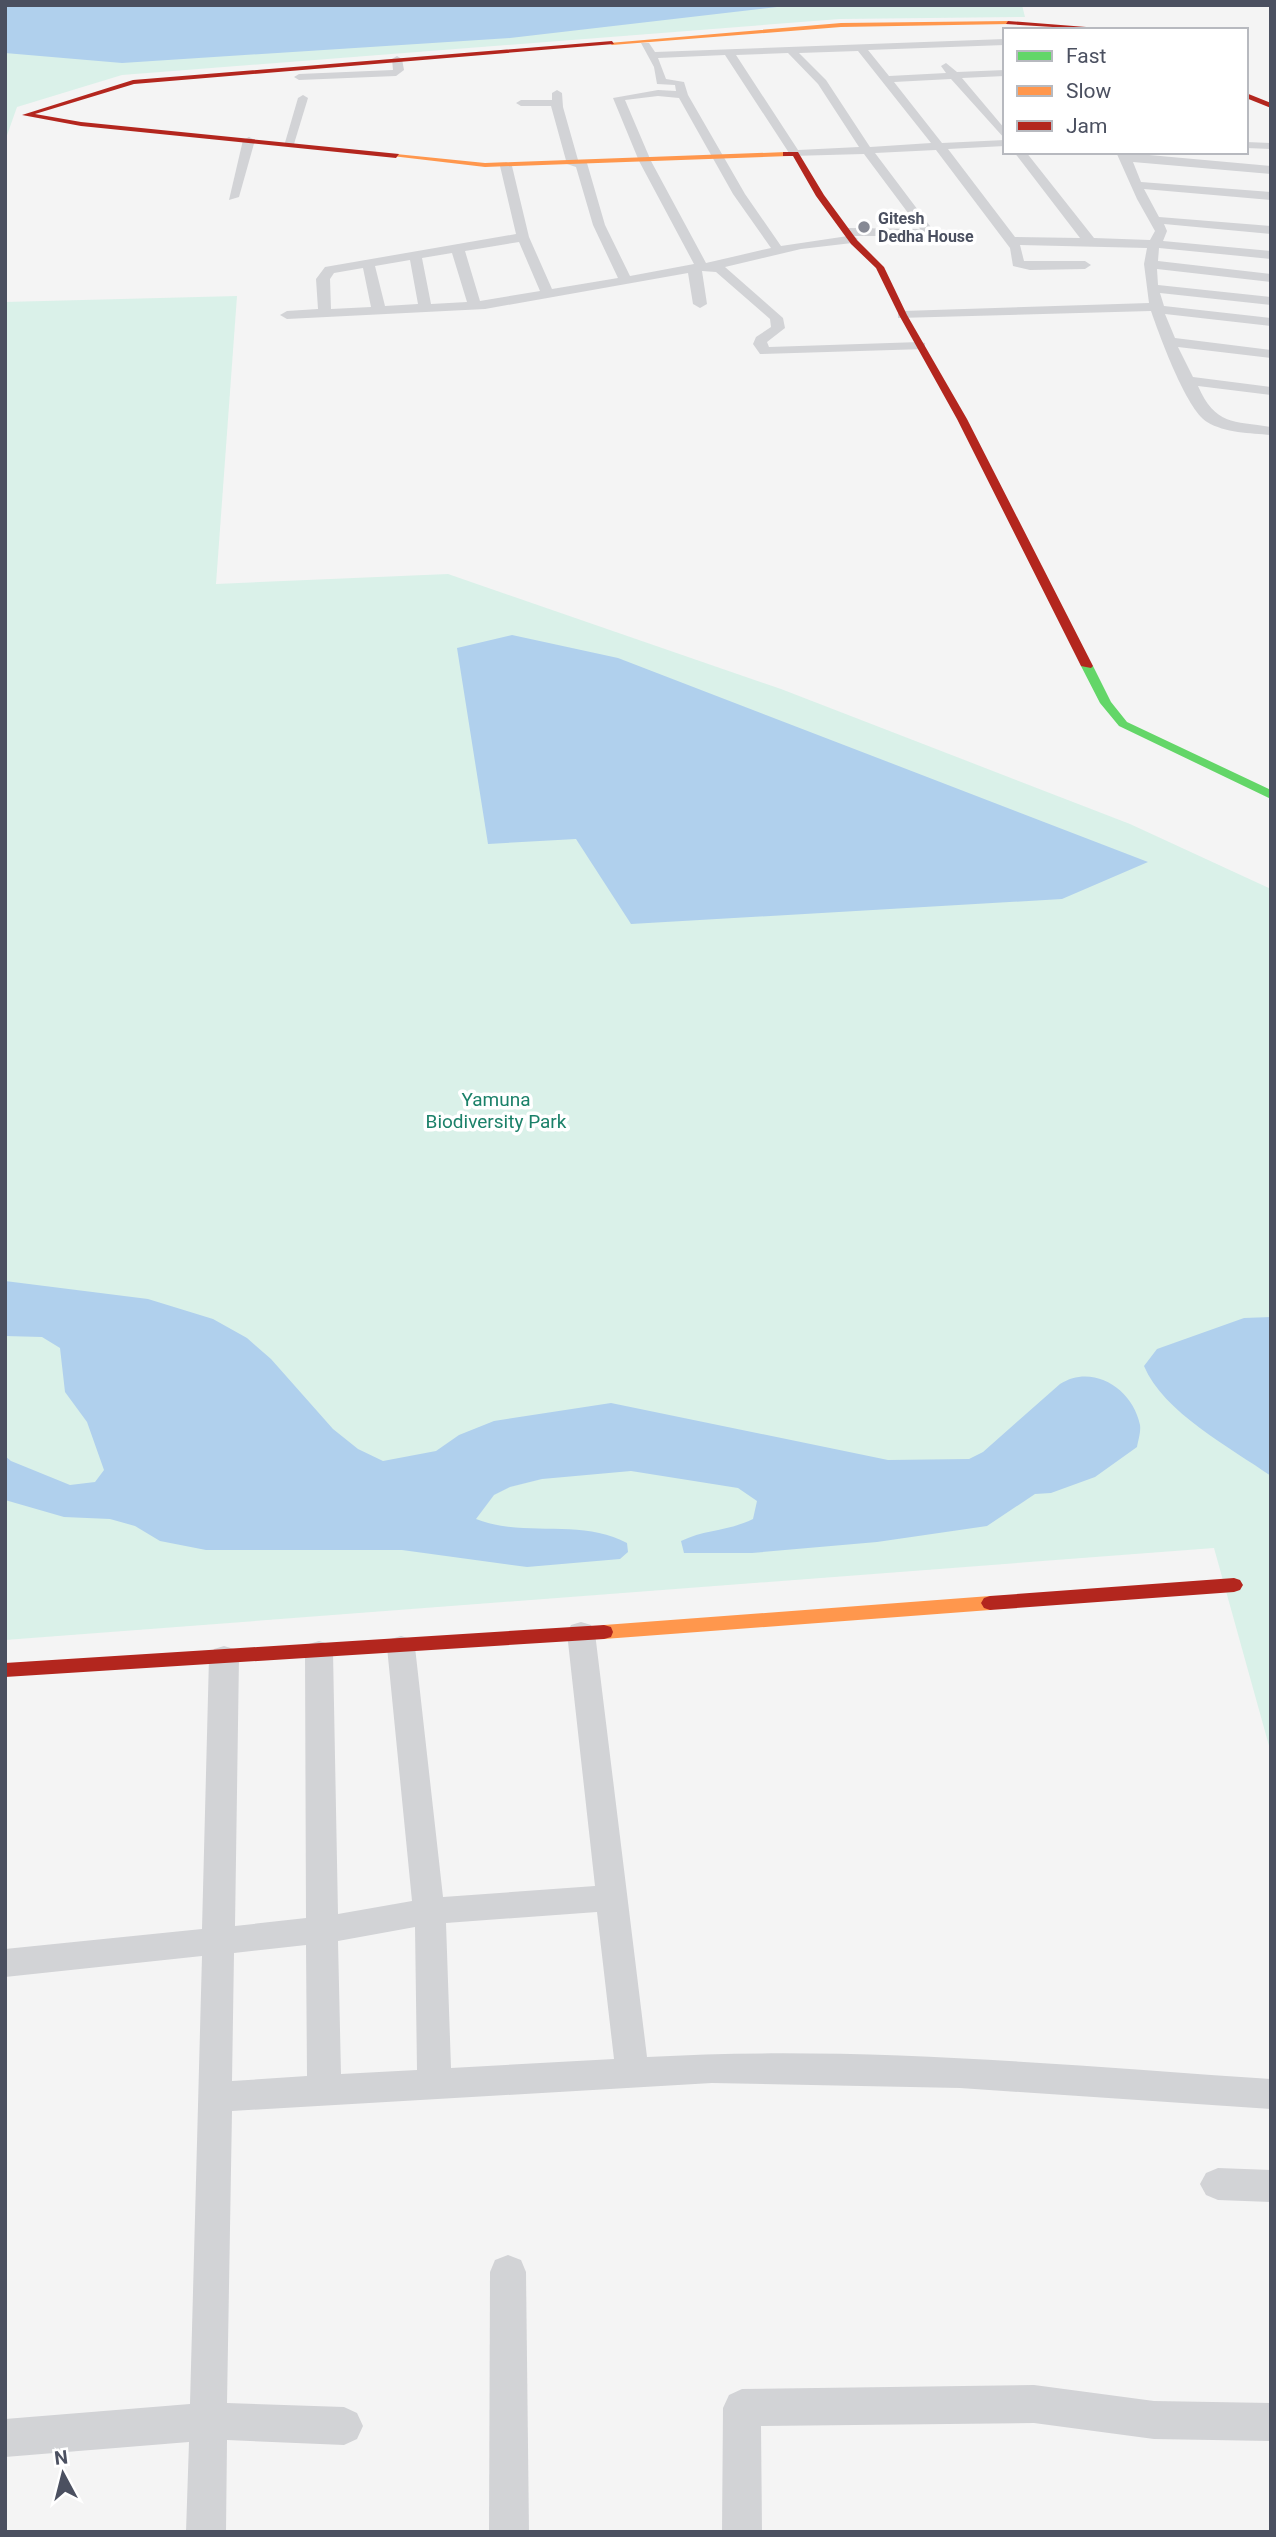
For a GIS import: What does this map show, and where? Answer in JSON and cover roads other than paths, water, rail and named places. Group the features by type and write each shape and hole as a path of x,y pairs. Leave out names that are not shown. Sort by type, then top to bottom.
{"street":[{"path":"5,122 133,82 841,25 1002,23 1077,28"},
{"path":"710,35 729,57 820,196 850,236 880,268 903,316 962,419 1106,703 1123,724 1271,795"},
{"path":"642,40 659,67 661,82 679,82 683,96 718,158 778,250"},
{"path":"652,55 795,55 861,48 1003,42"},
{"path":"861,48 936,145 952,160 1010,241 1018,263 1084,265"},
{"path":"287,315 475,306 626,282 850,236 929,233 866,149 822,82 795,55"},
{"path":"659,67 729,57"},
{"path":"299,77 396,72 399,70 397,59"},
{"path":"885,79 949,70 1003,73"},
{"path":"949,70 1003,134"},
{"path":"683,96 659,93 618,98 698,268 701,304"},
{"path":"1248,96 1271,106"},
{"path":"288,144 303,98"},
{"path":"521,103 557,98 599,225 626,282"},
{"path":"26,116 81,124 506,166 1003,143"},
{"path":"233,197 249,140"},
{"path":"1248,145 1271,146"},
{"path":"1022,154 1090,242"},
{"path":"1177,154 1222,157"},
{"path":"1127,159 1271,170"},
{"path":"1127,159 1271,178"},
{"path":"1127,159 1146,205 1159,226"},
{"path":"506,166 523,237 548,296"},
{"path":"1138,185 1271,196"},
{"path":"1159,226 1271,230"},
{"path":"1159,226 1271,241"},
{"path":"1159,226 1152,244 1150,264 1153,288 1167,341 1188,381 1210,418 1271,431"},
{"path":"325,313 325,273 415,254 523,237"},
{"path":"1010,241 1152,244 1271,255"},
{"path":"457,247 475,306"},
{"path":"415,254 425,309"},
{"path":"368,263 379,311"},
{"path":"1150,264 1271,278"},
{"path":"698,268 720,269 776,318 778,328 761,340 760,344 765,351 920,345"},
{"path":"1153,288 1271,301"},
{"path":"903,316 1158,308 1271,321"},
{"path":"1167,341 1271,354"},
{"path":"1188,381 1271,391"},
{"path":"5,1670 401,1647 1234,1585"},
{"path":"582,1633 632,2072"},
{"path":"401,1647 429,1911 434,2082"},
{"path":"319,1652 324,2089"},
{"path":"206,2532 224,1657"},
{"path":"5,1964 323,1930 429,1911 612,1898"},
{"path":"215,2097 434,2082 712,2068 960,2073 1271,2094"},
{"path":"1218,2184 1271,2186"},
{"path":"508,2272 509,2532"},
{"path":"742,2532 742,2408 1034,2404 1154,2420 1271,2422"},
{"path":"5,2438 209,2421 344,2426"}],"water":[{"path":"5,5 794,5 510,38 122,63 5,53"},
{"path":"512,635 618,658 1148,862 1062,899 631,924 576,839 488,844 457,648"},
{"path":"5,1281 148,1299 213,1319 247,1338 271,1359 333,1429 358,1449 383,1461 436,1451 459,1435 494,1421 611,1403 888,1460 969,1459 983,1452 1060,1384 1085,1376 1110,1383 1129,1400 1136,1412 1140,1433 1137,1447 1095,1477 1051,1493 1035,1494 987,1526 877,1542 752,1553 684,1553 681,1541 753,1519 757,1501 738,1488 631,1471 542,1479 510,1487 494,1495 476,1519 513,1527 572,1529 610,1536 627,1543 628,1552 620,1559 527,1567 402,1550 206,1550 160,1541 135,1526 110,1519 64,1517 5,1500 5,1456 11,1461 70,1485 95,1482 104,1470 87,1422 65,1392 60,1348 42,1337 5,1336"},
{"path":"1271,1317 1271,1476 1182,1414 1153,1383 1144,1366 1157,1349 1244,1318"}],"place":[{"name":"Gitesh Dedha House","path":"864,227"}],"park label":[{"name":"Yamuna Biodiversity Park","path":"496,1110"}]}
